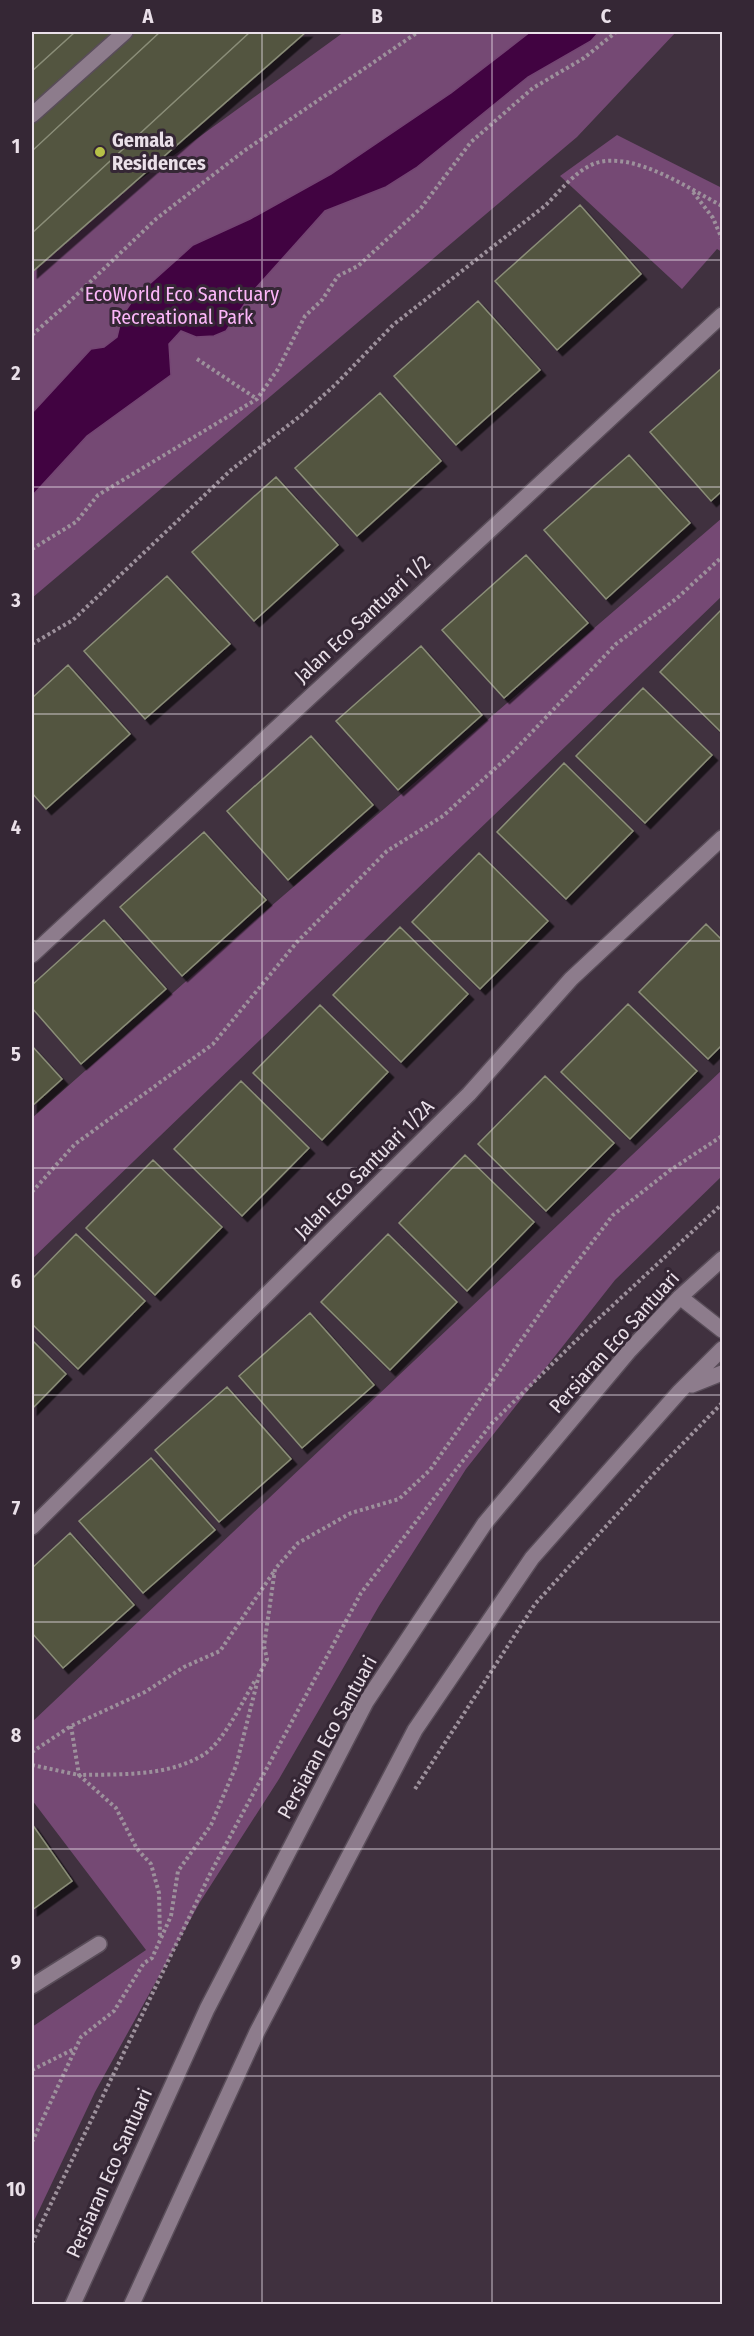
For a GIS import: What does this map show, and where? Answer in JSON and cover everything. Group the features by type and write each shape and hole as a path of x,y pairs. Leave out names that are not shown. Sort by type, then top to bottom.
{"street":[{"path":"32,115 125,32"},
{"name":"Jalan Eco Santuari 1/2","path":"32,955 723,315"},
{"name":"Jalan Eco Santuari 1/2A","path":"32,1527 470,1094 571,979 723,838"},
{"name":"Persiaran Eco Santuari","path":"73,2304 207,2009 366,1702 484,1523 630,1350 680,1297 723,1259"},
{"path":"680,1297 723,1329"},
{"path":"132,2304 257,2032 415,1730 532,1558 680,1391 723,1349"},
{"path":"680,1391 723,1373"},
{"path":"32,1986 99,1944"}],"path":[{"path":"32,335 156,219 244,151 418,32"},
{"path":"32,549 76,522 98,495 178,446 226,421 257,399 278,369 305,316 322,300 338,276 358,266 421,208 471,142 533,88 584,58 616,32"},
{"path":"32,644 73,620 231,470 304,413 336,384 393,325 546,206 566,183 596,164 622,161 651,169 723,206"},
{"path":"692,190 713,218 723,239"},
{"path":"196,359 257,399"},
{"path":"32,1192 75,1144 213,1044 297,942 387,850 443,816 512,754 616,644 676,599 723,557"},
{"path":"32,1752 71,1726 145,1692 184,1667 220,1652 275,1569 298,1544 351,1513 399,1499 430,1470 562,1282 613,1215 669,1171 723,1136"},
{"path":"32,2243 211,1872 361,1593 492,1423 596,1321 723,1204"},
{"path":"414,1790 535,1604 661,1466 723,1403"},
{"path":"32,1765 80,1775 138,1774 176,1765 204,1755 222,1735 267,1659 264,1646 275,1569"},
{"path":"32,2142 81,2037 114,2011 144,1963 152,1958 171,1916 178,1871 211,1825 236,1766 259,1675"},
{"path":"71,1726 80,1775 116,1808 137,1849 151,1864 159,1893 160,1938"},
{"path":"32,2070 75,2048"}],"green space":[{"name":"EcoWorld Eco Sanctuary Recreational Park","path":"344,32 676,32 577,137 32,598 32,272 97,211"},
{"path":"617,135 722,188 722,252 717,249 682,289 560,176"},
{"path":"722,518 722,596 32,1259 32,1118 255,920"},
{"path":"722,1070 722,1176 615,1280 466,1469 379,1606 279,1779 200,1902 95,2092 32,2225 32,2027 146,1950 32,1800 32,1722"}],"shaded area":[{"path":"530,32 599,32 591,41 528,77 416,168 386,187 325,211 255,289 226,331 214,336 196,337 181,331 169,344 171,375 87,436 32,496 32,413 91,349 104,347 117,337 122,316 135,297 193,245 250,219 331,174 451,93"}],"building":[{"name":"Gemala Residences","path":"32,32 306,32 32,272"},
{"path":"32,32 75,32 32,71"},
{"path":"160,32 250,32 32,233 32,151"},
{"path":"580,205 641,274 557,350 495,281"},
{"path":"478,301 540,370 456,445 394,376"},
{"path":"722,368 722,491 711,501 650,432"},
{"path":"380,393 441,461 357,536 295,468"},
{"path":"629,455 690,523 606,599 544,530"},
{"path":"276,477 338,545 254,621 192,552"},
{"path":"526,555 588,623 504,698 442,630"},
{"path":"167,576 230,644 145,719 84,651"},
{"path":"722,609 722,733 660,672"},
{"path":"421,646 482,715 398,790 336,721"},
{"path":"68,665 130,734 46,809 32,793 32,698"},
{"path":"643,688 712,755 645,823 576,756"},
{"path":"311,736 373,805 288,880 227,811"},
{"path":"564,763 633,831 566,899 497,832"},
{"path":"204,832 266,900 182,976 120,907"},
{"path":"479,853 548,921 480,989 412,922"},
{"path":"104,920 166,989 81,1064 32,1008 32,985"},
{"path":"706,924 722,940 722,1045 708,1059 639,992"},
{"path":"400,927 468,994 401,1062 333,995"},
{"path":"628,1004 697,1071 630,1139 561,1072"},
{"path":"320,1005 388,1072 322,1140 253,1073"},
{"path":"32,1046 62,1079 32,1106"},
{"path":"545,1076 614,1143 546,1211 478,1144"},
{"path":"241,1081 309,1148 242,1216 174,1149"},
{"path":"465,1155 534,1222 467,1291 399,1223"},
{"path":"153,1160 222,1227 155,1295 86,1228"},
{"path":"76,1234 145,1301 78,1369 32,1324 32,1279"},
{"path":"388,1234 457,1302 390,1370 321,1302"},
{"path":"310,1313 374,1385 302,1448 239,1376"},
{"path":"32,1340 66,1374 32,1409"},
{"path":"227,1387 291,1459 219,1522 155,1450"},
{"path":"151,1458 215,1530 143,1593 79,1521"},
{"path":"70,1533 134,1605 63,1668 32,1633 32,1568"},
{"path":"32,1824 72,1881 32,1910"}],"place":[{"name":"Gemala Residences","path":"100,152"}]}
